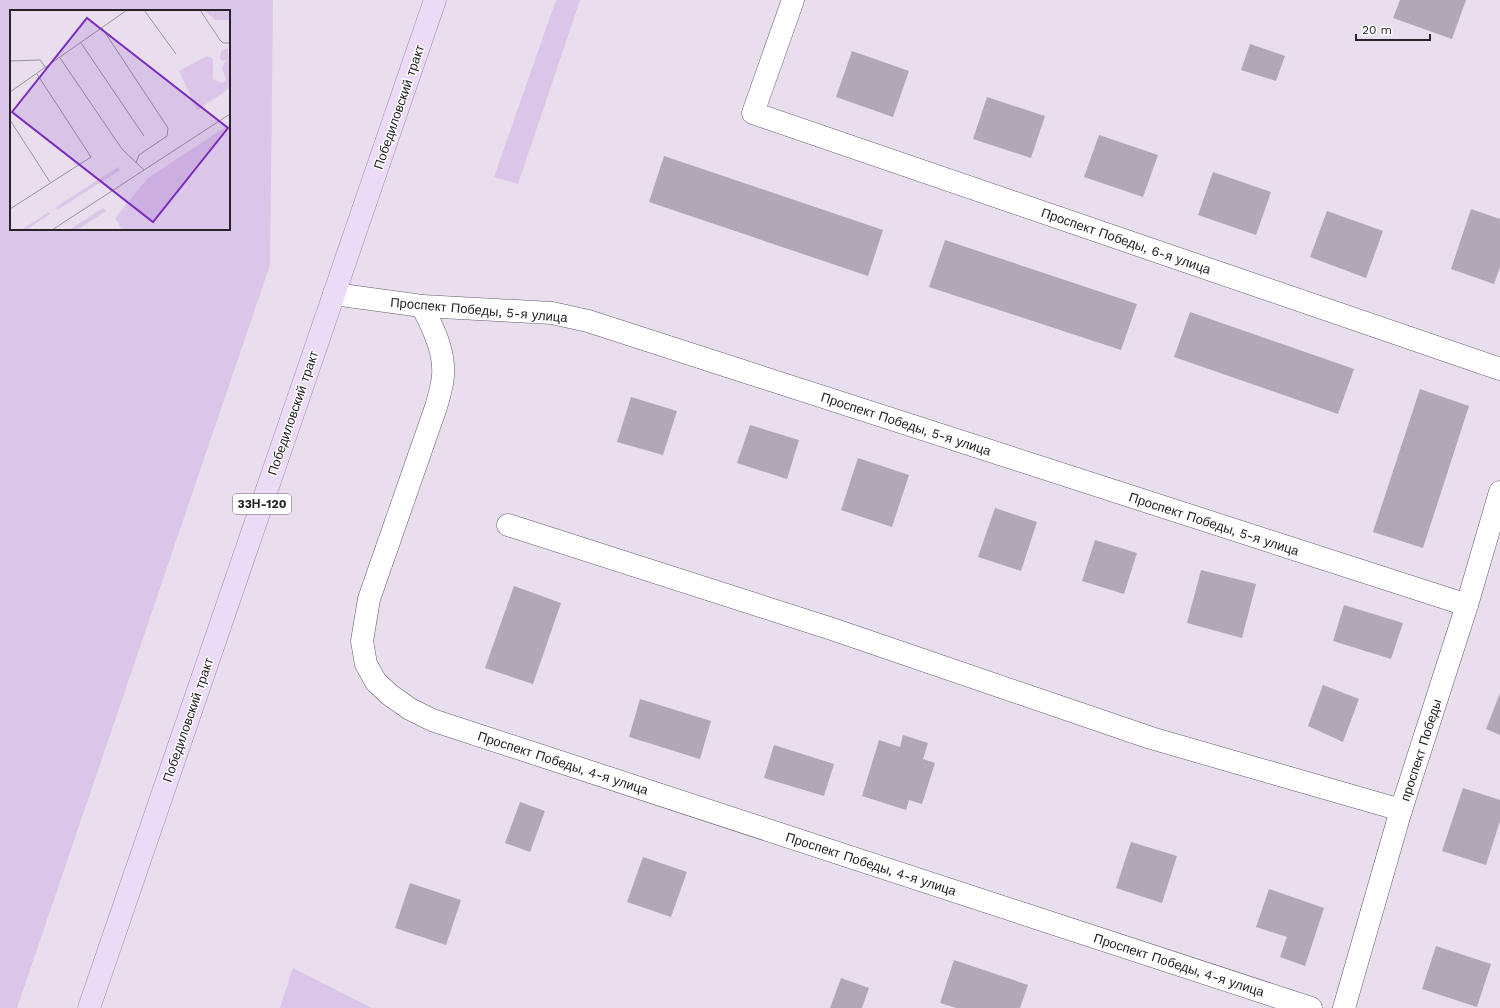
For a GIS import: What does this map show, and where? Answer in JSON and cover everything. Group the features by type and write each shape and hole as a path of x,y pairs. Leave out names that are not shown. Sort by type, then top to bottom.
{"main road":[{"name":"Победиловский тракт","path":"89,1008 435,0"}],"street":[{"name":"Проспект Победы, 6-я улица","path":"793,0 753,113 1500,369"},
{"name":"Проспект Победы, 5-я улица","path":"334,294 422,306 552,313 588,321 1467,605"},
{"name":"Проспект Победы, 4-я улица","path":"422,306 433,329 442,354 443,376 436,407 369,599 362,641 366,664 376,682 390,695 410,709 432,720 1311,1008"},
{"name":"проспект Победы","path":"1344,1008 1401,810 1467,605 1500,492"},
{"path":"508,525 832,629 1151,738 1401,810"}],"shaded area":[{"path":"0,0 273,0 270,265 17,1008 0,1008"},
{"path":"556,0 580,0 518,184 494,177"},
{"path":"293,968 372,1008 280,1008"}],"building":[{"path":"1400,0 1466,0 1452,39 1393,18"},
{"path":"1250,44 1285,56 1276,81 1241,70"},
{"path":"852,51 909,71 893,117 836,97"},
{"path":"987,97 1045,116 1031,158 973,139"},
{"path":"1099,135 1158,155 1143,197 1084,177"},
{"path":"664,156 883,230 868,276 649,202"},
{"path":"1213,172 1271,192 1256,235 1198,215"},
{"path":"1471,209 1500,219 1500,267 1494,284 1451,269"},
{"path":"1327,211 1383,231 1366,278 1310,257"},
{"path":"945,240 1137,304 1121,350 929,287"},
{"path":"1190,312 1354,369 1338,414 1174,357"},
{"path":"1420,389 1469,406 1423,548 1373,532"},
{"path":"631,397 677,411 663,455 617,442"},
{"path":"750,425 799,440 787,479 737,463"},
{"path":"858,458 909,475 892,527 841,510"},
{"path":"995,508 1037,522 1021,571 978,557"},
{"path":"1095,540 1137,553 1124,594 1082,581"},
{"path":"1201,570 1256,584 1242,638 1187,623"},
{"path":"514,586 561,603 533,684 485,668"},
{"path":"1344,605 1403,623 1391,659 1333,641"},
{"path":"1323,685 1359,699 1343,742 1308,726"},
{"path":"1500,693 1500,735 1486,729"},
{"path":"640,699 711,721 700,759 629,737"},
{"path":"903,735 928,743 923,759 935,763 922,804 909,800 906,810 862,796 879,740 900,747"},
{"path":"774,745 834,764 824,796 764,778"},
{"path":"1463,788 1500,800 1500,821 1486,865 1442,851"},
{"path":"520,802 545,811 530,852 505,843"},
{"path":"1131,842 1177,856 1162,903 1116,888"},
{"path":"643,857 687,872 671,917 627,902"},
{"path":"410,883 461,900 446,945 395,928"},
{"path":"1269,889 1324,908 1305,966 1280,957 1287,937 1256,927"},
{"path":"1436,946 1491,964 1477,1007 1422,989"},
{"path":"954,960 1028,985 1020,1008 956,1008 940,1003"},
{"path":"841,978 869,988 862,1008 830,1008"}]}
